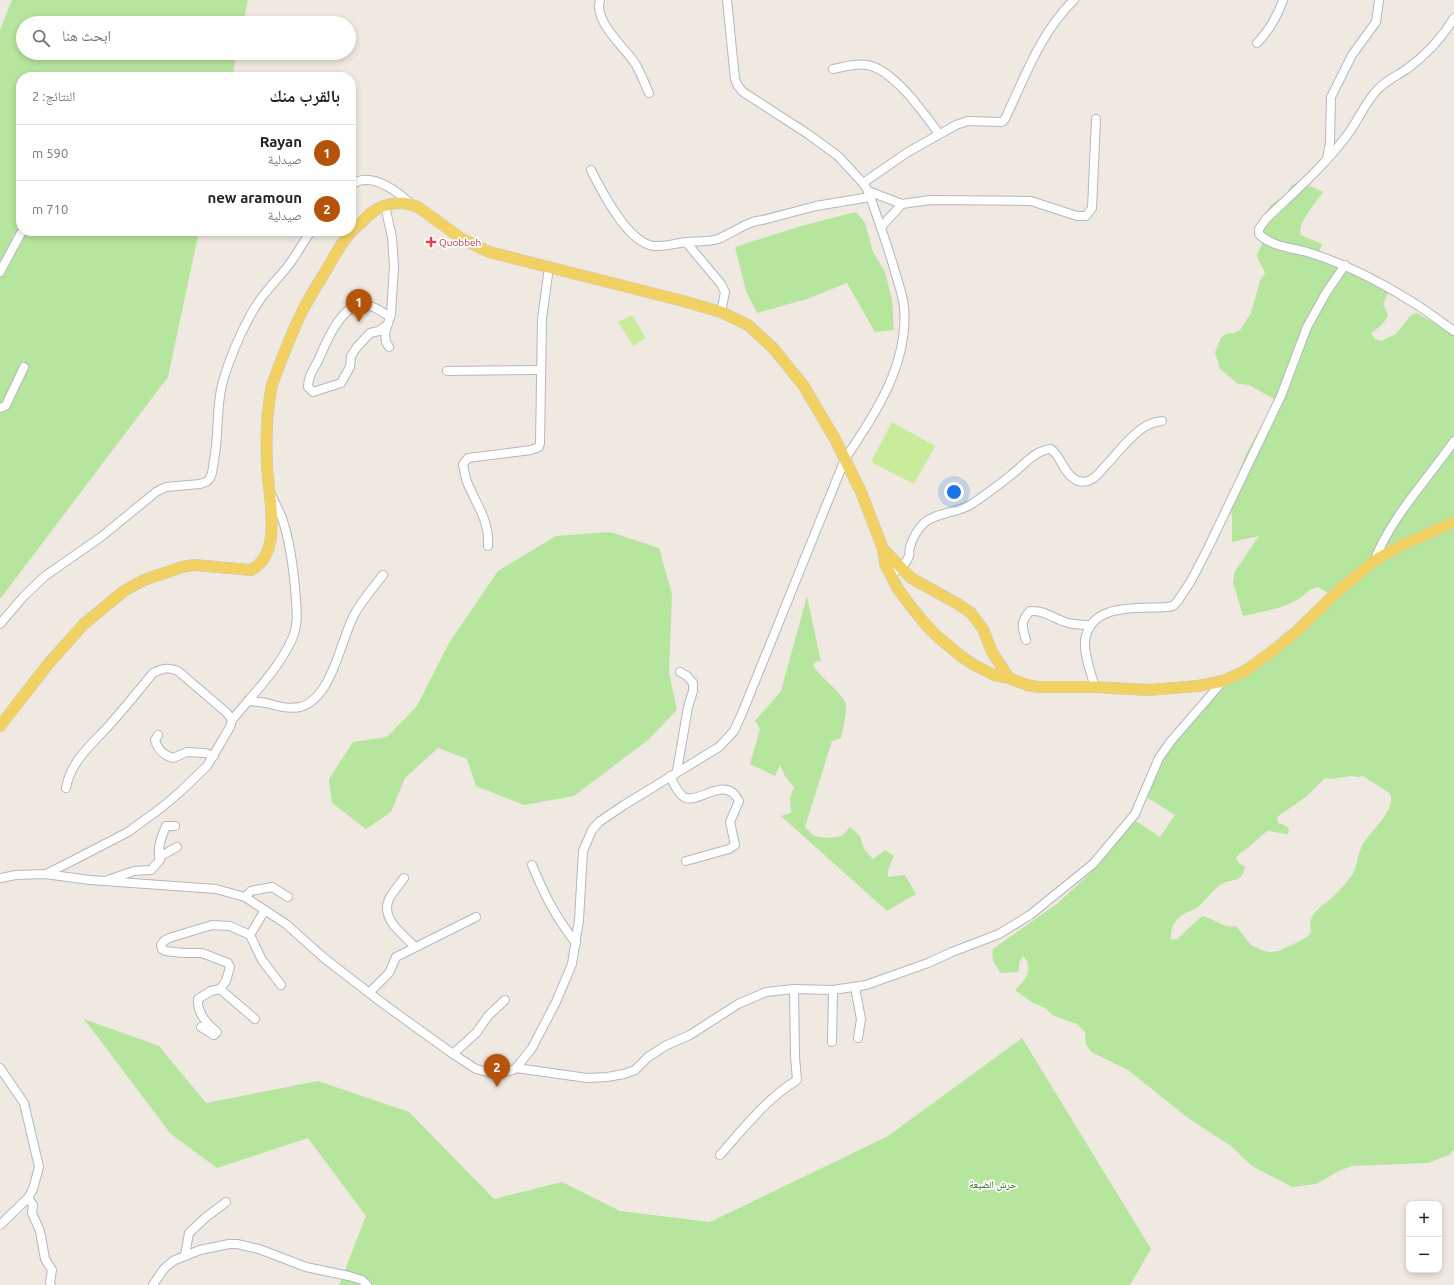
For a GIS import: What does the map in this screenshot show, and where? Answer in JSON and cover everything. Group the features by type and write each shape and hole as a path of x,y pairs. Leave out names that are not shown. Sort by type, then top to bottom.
{"main road":[{"path":"356,227 374,211 385,206 398,203 412,205 479,249 721,312 748,325 762,337 786,363 803,385 836,439 861,492 883,549 885,564 898,589 926,625 961,656 974,665 994,674 1026,685 1038,687 1095,686 1148,690 1198,686 1223,681 1245,671 1270,653 1296,632 1337,592 1374,560 1400,546 1454,522"},
{"path":"0,726 49,663 84,624 124,591 144,580 194,565 251,570 257,567 266,555 270,542 272,526 267,466 268,409 271,388 291,335 304,308 336,251 347,236"},
{"path":"883,549 911,578 958,604 971,613 983,629 992,652 1009,678"},
{"path":"898,589 911,578"}],"street":[{"path":"600,0 598,10 600,16 636,64 649,93"},
{"path":"516,1068 532,1048 556,1002 572,964 581,899 583,851 592,830 599,822 624,805 719,747 734,731 845,459 867,427 893,376 899,358 902,340 904,309 903,301 881,227 869,194 863,183 847,164 828,147 759,104 743,92 738,86 735,79 727,0"},
{"path":"863,183 892,162 962,122 1002,122 1005,119 1024,75 1045,37 1056,19 1074,0"},
{"path":"1257,43 1274,23 1283,0"},
{"path":"1326,160 1330,142 1331,97 1352,55 1376,22 1379,0"},
{"path":"1454,18 1429,51 1416,62 1380,86 1364,107 1356,124 1326,160 1266,219 1259,229 1259,234 1268,241 1345,265 1409,300 1454,331"},
{"path":"833,68 866,64 877,68 885,73 919,106 939,134"},
{"path":"591,170 603,194 618,216 639,240 654,246 665,246 717,239 755,221 869,194 902,204 930,200 1024,200 1038,202 1077,216 1086,216 1092,208 1096,119"},
{"path":"356,182 366,180 385,184 394,189 412,205"},
{"path":"881,227 902,204"},
{"path":"385,206 392,237 394,266 393,300 385,333 386,342 389,347"},
{"path":"0,272 19,236"},
{"path":"0,624 24,596 45,576 101,537 156,492 166,487 200,484 209,480 213,470 219,404 227,369 254,309 292,260 308,236"},
{"path":"686,242 721,284 725,292 721,312"},
{"path":"1095,686 1086,656 1085,642 1090,625 1104,614 1111,612 1122,610 1167,608 1173,606 1177,602 1191,581 1223,519 1250,458 1281,396 1307,327 1326,293 1345,265"},
{"path":"488,546 489,536 485,518 467,481 463,464 468,458 532,450 538,447 541,438 542,319 549,267"},
{"path":"357,305 367,305 380,310 388,321 379,331 370,333 357,347 352,356 350,367 341,383 313,392 308,387 311,373 329,336 347,312 357,305"},
{"path":"0,408 5,406 7,403 24,367"},
{"path":"447,371 541,370"},
{"path":"891,575 901,568 909,556 910,547 915,535 924,523 935,517 961,510 971,504 1044,449 1051,449 1058,454 1068,473 1074,479 1081,482 1088,481 1096,476 1140,430 1150,423 1162,421"},
{"path":"1374,560 1406,507 1454,442"},
{"path":"45,874 128,832 181,791 200,773 214,756 230,727 232,720 249,701 289,646 297,620 296,587 291,554 282,518 270,491"},
{"path":"249,701 269,703 291,709 302,706 316,697 334,668 353,616 361,603 383,575"},
{"path":"1026,640 1022,624 1024,618 1030,611 1038,610 1064,622 1076,625 1090,625"},
{"path":"66,788 69,775 75,763 89,746 113,722 153,673 158,670 170,668 178,671 227,713 232,720"},
{"path":"680,672 687,676 693,683 693,691 673,774 681,795 686,798 726,789 733,792 739,801 730,822 735,846 686,861"},
{"path":"0,878 16,875 45,874 103,881 216,889 245,897 286,924 324,958 370,992 384,1005 476,1069 491,1073 504,1072 516,1068 587,1078 606,1077 624,1074 635,1070 656,1051 690,1035 738,1004 766,992 794,989 834,990 866,984 908,971 999,934 1030,915 1081,875 1110,845 1135,814 1159,758 1171,741 1223,681"},
{"path":"158,735 155,740 157,747 164,756 173,758 187,752 205,753 214,756"},
{"path":"103,881 134,872 151,870 160,860 158,852 160,839 166,826 175,826"},
{"path":"159,857 177,847"},
{"path":"532,865 546,899 576,943"},
{"path":"404,878 389,900 388,916 396,928 415,947"},
{"path":"245,897 251,891 272,887 288,897"},
{"path":"250,935 265,910"},
{"path":"370,992 389,973 396,957 476,917"},
{"path":"201,1027 214,1035 217,1032 203,1018 197,1008 198,999 211,991 220,989 226,981 230,967 228,963 202,953 184,953 162,949 161,945 169,938 212,925 230,926 250,935 262,960 280,985"},
{"path":"855,987 860,1019 858,1038"},
{"path":"220,989 255,1019"},
{"path":"720,1155 756,1114 797,1080 794,989"},
{"path":"832,1042 834,990"},
{"path":"453,1054 477,1032 488,1016 505,1000"},
{"path":"0,1068 24,1103 39,1162 33,1189 28,1198 0,1225"},
{"path":"28,1198 33,1205 32,1213 40,1230 45,1259 52,1270 51,1285"},
{"path":"185,1255 189,1233 204,1218 226,1202"},
{"path":"153,1285 158,1276 168,1265 185,1255 206,1249 237,1244 259,1249 306,1267 362,1280 367,1285"}],"green space":[{"path":"12,0 248,0 245,16 16,16 16,60 236,60 233,72 16,72 16,236 198,236 168,377 0,599 0,30"},
{"path":"1299,181 1323,192 1304,219 1300,231 1301,235 1322,244 1317,258 1389,291 1383,304 1388,315 1383,323 1371,333 1375,339 1381,341 1396,334 1411,315 1417,313 1454,335 1454,1150 1449,1155 1428,1163 1352,1166 1339,1171 1316,1184 1292,1187 1252,1166 1231,1146 1188,1118 1128,1070 1093,1053 1086,1044 1085,1032 1077,1024 1054,1016 1045,1008 1033,1003 1015,990 1027,974 1027,960 1023,956 1020,961 1018,972 1001,973 994,962 993,957 993,949 1058,903 1100,864 1133,819 1160,837 1175,815 1145,796 1172,742 1220,687 1245,673 1332,595 1318,587 1284,606 1243,616 1233,582 1235,571 1259,536 1232,542 1232,517 1229,496 1247,452 1276,400 1249,385 1238,384 1220,369 1215,352 1221,338 1226,334 1234,333 1240,330 1251,313 1260,281 1265,273 1257,255 1262,244 1258,235 1261,218 1272,204 1286,194 1291,186","holes":["1351,776 1363,776 1386,790 1390,794 1391,801 1381,822 1362,846 1352,875 1336,894 1318,909 1313,916 1310,923 1311,932 1307,937 1279,951 1264,951 1251,945 1236,926 1231,927 1223,925 1202,916 1177,939 1171,940 1172,928 1178,918 1198,907 1220,885 1236,880 1242,876 1245,866 1240,864 1236,859 1239,854 1267,831 1288,834 1289,828 1278,823 1277,817 1307,796 1325,778 1331,779"]},
{"path":"856,212 865,223 873,252 885,272 892,300 894,330 875,332 847,283 807,299 757,313 746,291 735,247 801,226"},
{"path":"632,315 646,338 633,346 618,322"},
{"path":"892,422 935,446 914,484 871,462"},
{"path":"610,532 659,548 672,594 669,673 677,710 648,740 574,796 524,805 476,786 467,759 438,748 405,778 391,812 366,829 332,803 329,779 353,742 387,737 417,706 449,643 498,571 556,536"},
{"path":"807,596 821,662 817,661 813,665 842,697 846,707 841,738 832,741 805,827 814,836 827,838 842,836 850,827 860,836 864,849 873,859 885,850 894,856 888,870 888,877 905,875 916,894 887,911 781,816 791,813 790,798 794,787 785,776 780,765 775,776 750,764 760,729 755,721 781,691"},
{"name":"حرش الضيعة","path":"84,1019 159,1046 206,1103 318,1081 409,1112 494,1199 562,1182 620,1211 710,1222 888,1136 1022,1038 1151,1249 1130,1285 339,1285 366,1216 308,1138 217,1168 171,1134"}],"place":[{"name":"Quobbeh","path":"431,242"},
{"name":"Rayan","path":"359,322"},
{"name":"new aramoun","path":"497,1087"}]}
